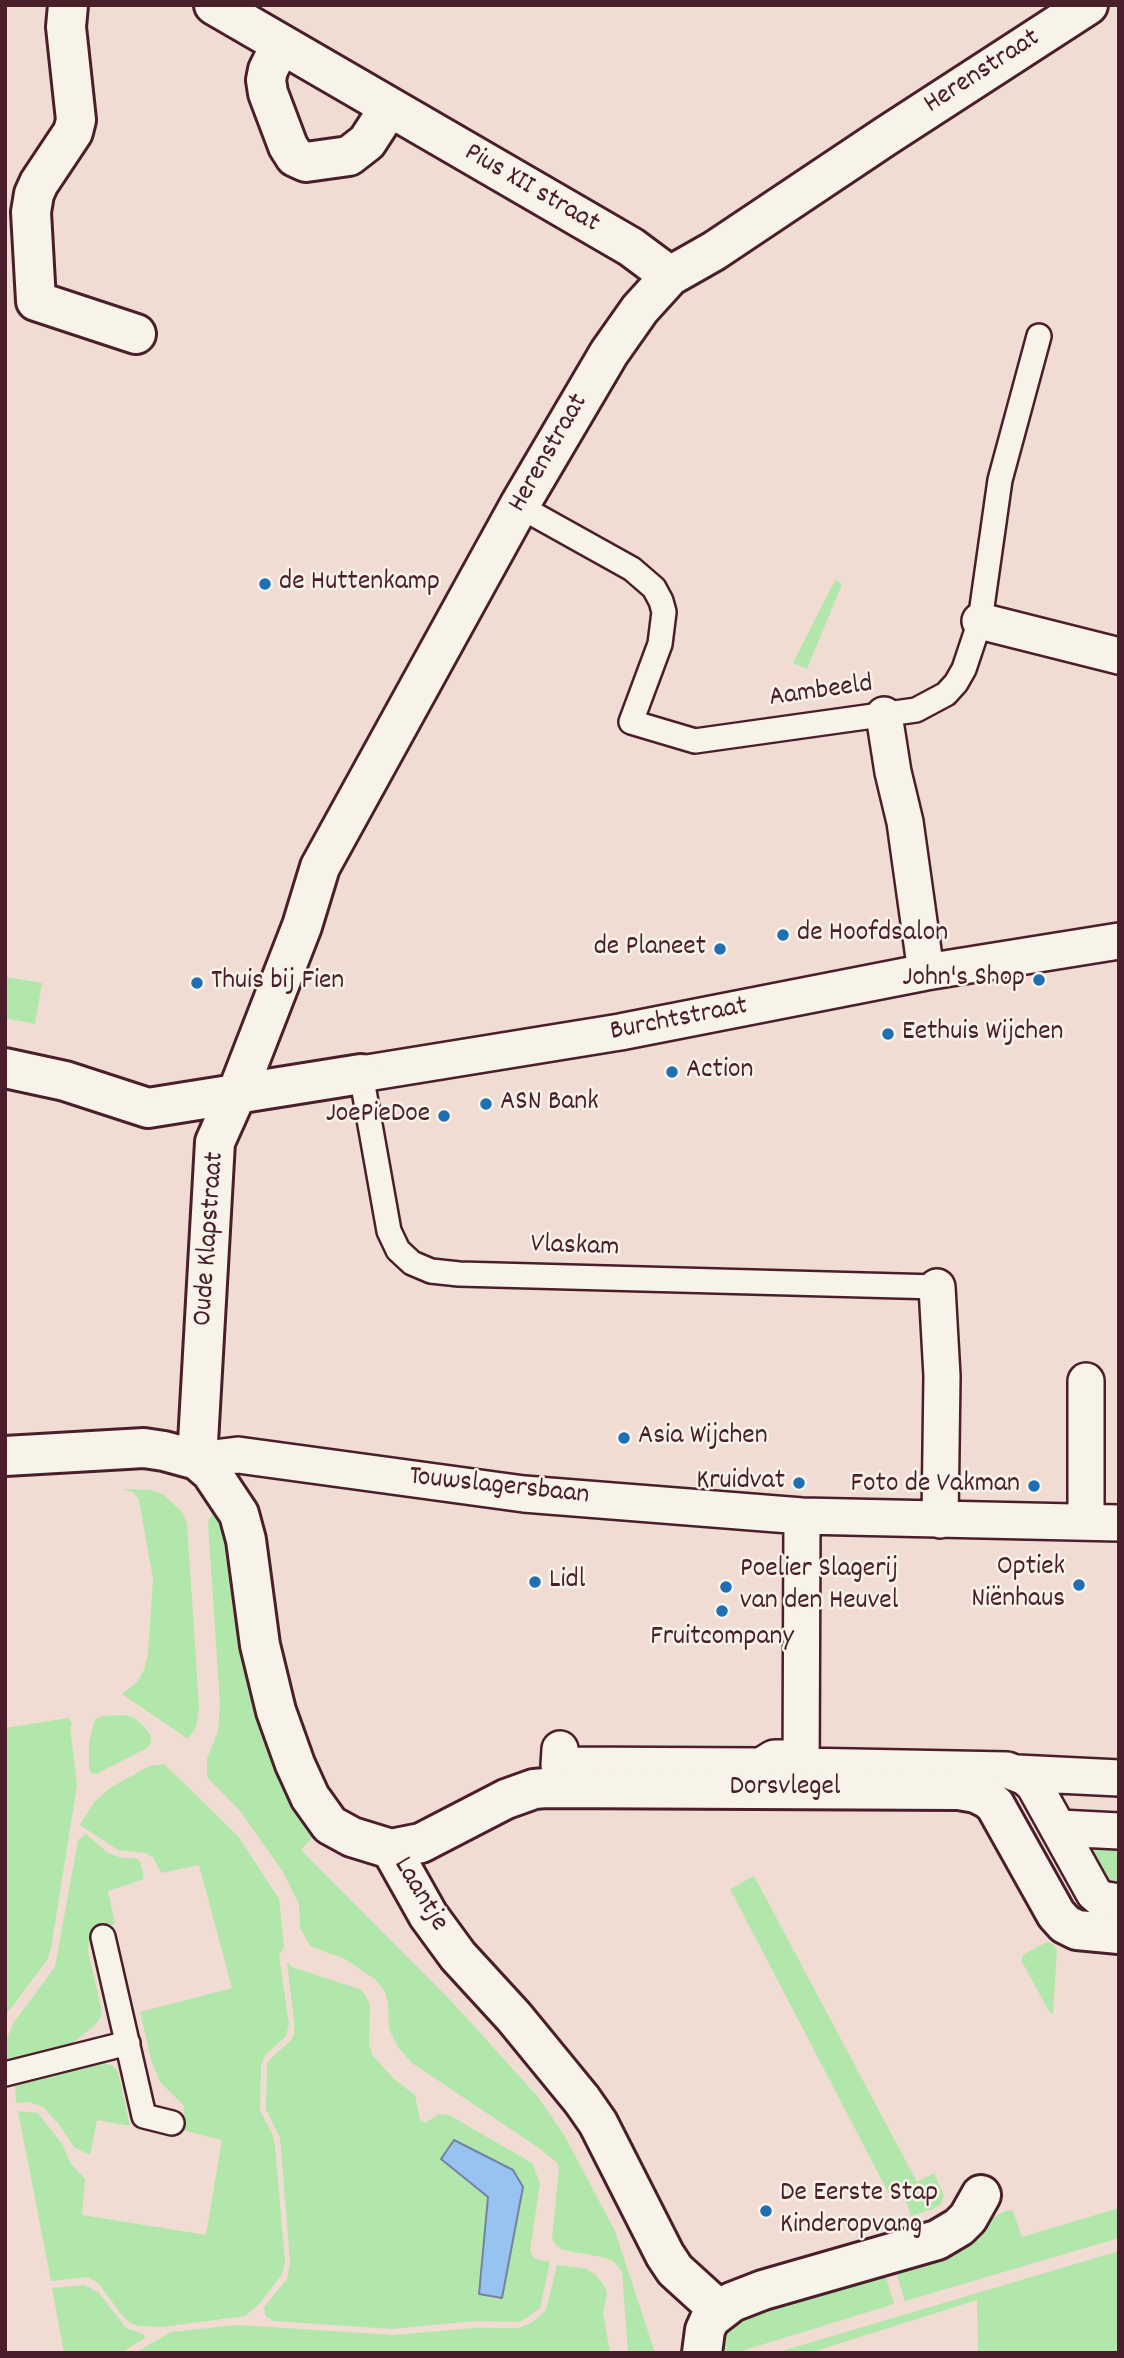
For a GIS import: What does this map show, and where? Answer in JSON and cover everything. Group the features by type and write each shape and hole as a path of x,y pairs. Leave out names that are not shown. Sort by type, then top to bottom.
{"street":[{"path":"68,5 66,27 76,120 73,132 34,194 31,212 36,302 136,334"},
{"name":"Herenstraat","path":"237,1093 302,926 320,867 520,506 610,353 640,309 670,276 714,251 1088,5"},
{"name":"Pius XII straat","path":"224,11 631,247 670,276"},
{"path":"282,44 268,70 266,80 268,93 288,146 295,157 306,162 349,156 367,142 389,108"},
{"path":"980,621 1119,656"},
{"path":"884,715 892,772 905,822 926,972"},
{"name":"Burchtstraat","path":"237,1093 620,1032 926,972 1119,941"},
{"path":"5,1068 65,1082 148,1108 237,1093"},
{"name":"Oude Klapstraat","path":"197,1460 215,1142 237,1093"},
{"path":"937,1287 942,1376 940,1520"},
{"name":"Touwslagersbaan","path":"197,1460 239,1455 524,1494 802,1516 1103,1522 1086,1381"},
{"path":"5,1456 144,1448 197,1460"},
{"name":"Laantje","path":"197,1460 221,1485 239,1514 246,1540 260,1645 276,1711 310,1797 330,1825 369,1844 391,1849 428,1915 458,1956 514,2017 588,2108 665,2255 676,2270 719,2310"},
{"path":"801,1777 802,1516"},
{"name":"Dorsvlegel","path":"559,1749 559,1765 761,1766 774,1758 788,1758 801,1777"},
{"name":"Dorsvlegel","path":"391,1849 421,1843 506,1799 534,1788 986,1768 1017,1773 1119,1778"},
{"path":"1017,1773 1034,1785 1094,1893 1101,1899 1119,1902"},
{"name":"Dorsvlegel","path":"801,1777 959,1790 988,1798 1001,1813 1056,1914 1065,1924 1077,1930 1119,1934"},
{"path":"1059,1828 1119,1830"},
{"path":"702,2353 705,2330 710,2319 732,2302 763,2290 937,2240 960,2227 981,2195"}],"lane":[{"name":"Aambeeld","path":"520,506 632,569 654,588 661,601 664,611 660,645 631,722 695,741 916,710 946,694 956,683 964,669 980,621 1000,480 1039,336"},
{"name":"Vlaskam","path":"361,1074 389,1231 398,1250 412,1263 431,1270 459,1274 937,1287"},
{"path":"103,1937 144,2116 172,2123"},
{"path":"5,2074 128,2043"}],"green space":[{"path":"835,580 842,584 807,669 793,663"},
{"path":"5,977 42,983 35,1024 5,1018"},
{"path":"123,1489 152,1490 164,1495 182,1512 187,1523 199,1707 196,1727 188,1739 122,1694 137,1682 144,1670 148,1654 153,1579 139,1500 134,1493"},
{"path":"219,1512 318,1831 301,1850 453,2003 538,2097 564,2135 615,2231 655,2353 628,2353 622,2272 618,2266 602,2257 563,2250 552,2239 559,2168 557,2163 539,2148 412,2063 398,2047 389,2029 385,1992 376,1980 345,1959 310,1946 300,1928 299,1904 283,1872 240,1811 207,1777 207,1759 218,1731 220,1703 208,1523 212,1514"},
{"path":"125,1715 134,1718 143,1726 150,1734 151,1743 147,1748 96,1774 91,1773 89,1743 95,1719"},
{"path":"68,1718 72,1723 70,1727 77,1785 51,1948 47,1960 5,2016 5,1728"},
{"path":"164,1764 238,1836 279,1899 284,1947 279,1956 289,2024 286,2036 266,2054 261,2065 260,2111 275,2145 285,2263 282,2274 261,2302 245,2316 162,2327 130,2323 98,2283 88,2277 51,2281 18,2111 38,2113 62,2144 71,2164 85,2179 82,2215 206,2235 222,2140 182,2130 184,2106 161,2083 152,2063 140,2012 232,1988 199,1865 161,1873 153,1857 145,1853 118,1850 80,1825 94,1802 110,1788 149,1766"},
{"path":"86,1834 108,1853 140,1861 144,1879 108,1891 115,1924 99,1928 89,1942 88,1952 102,2011 100,2019 66,2048 8,2063 5,2043 14,2022 55,1967 78,1840"},
{"path":"1096,1840 1119,1841 1117,1884 1095,1883 1077,1851"},
{"path":"754,1876 917,2182 934,2173 944,2195 941,2204 933,2209 911,2216 902,2188 888,2192 730,1889"},
{"path":"1047,1942 1053,1944 1057,1950 1053,2014 1021,1960 1024,1954"},
{"path":"287,1962 292,1967 359,1989 370,2005 369,2045 373,2056 395,2080 415,2095 420,2120 426,2123 438,2114 449,2115 532,2163 540,2183 530,2251 535,2259 550,2262 540,2308 519,2322 475,2321 392,2329 273,2321 265,2315 264,2307 287,2279 290,2262 280,2138 266,2109 267,2064 294,2035","holes":["441,2159 523,2187 501,2297 479,2293 488,2197"]},
{"path":"100,2063 112,2065 118,2072 130,2126 97,2120 90,2155 74,2147 43,2107 29,2102 16,2103 15,2084"},
{"path":"1119,2208 1119,2238 905,2301 895,2269 980,2228 1008,2210 1013,2211 1022,2237"},
{"path":"1119,2251 1119,2353 978,2353 977,2300 809,2353 775,2353"},
{"path":"557,2265 587,2269 596,2275 605,2287 607,2293 603,2313 610,2353 135,2353 171,2332 237,2325 395,2335 474,2328 518,2328 533,2322 546,2310"},
{"path":"884,2271 894,2304 735,2353 720,2353 724,2338 733,2326 754,2312"},
{"path":"84,2285 99,2293 126,2328 143,2334 145,2338 121,2353 64,2353 52,2288"}],"water":[{"path":"454,2140 513,2170 523,2187 502,2298 479,2294 488,2197 441,2159"}],"place":[{"name":"de Huttenkamp","path":"265,584"},
{"name":"de Hoofdsalon","path":"783,935"},
{"name":"de Planeet","path":"720,949"},
{"name":"John's Shop","path":"1039,980"},
{"name":"Thuis bij Fien","path":"197,983"},
{"name":"Eethuis Wijchen","path":"888,1034"},
{"name":"Action","path":"672,1072"},
{"name":"ASN Bank","path":"486,1104"},
{"name":"JoePieDoe","path":"444,1116"},
{"name":"Asia Wijchen","path":"624,1438"},
{"name":"Kruidvat","path":"799,1483"},
{"name":"Foto de Vakman","path":"1034,1486"},
{"name":"Lidl","path":"535,1582"},
{"name":"Optiek Niënhaus","path":"1079,1585"},
{"name":"Poelier Slagerij van den Heuvel","path":"726,1587"},
{"name":"Fruitcompany","path":"722,1611"},
{"name":"De Eerste Stap Kinderopvang","path":"766,2211"}]}
